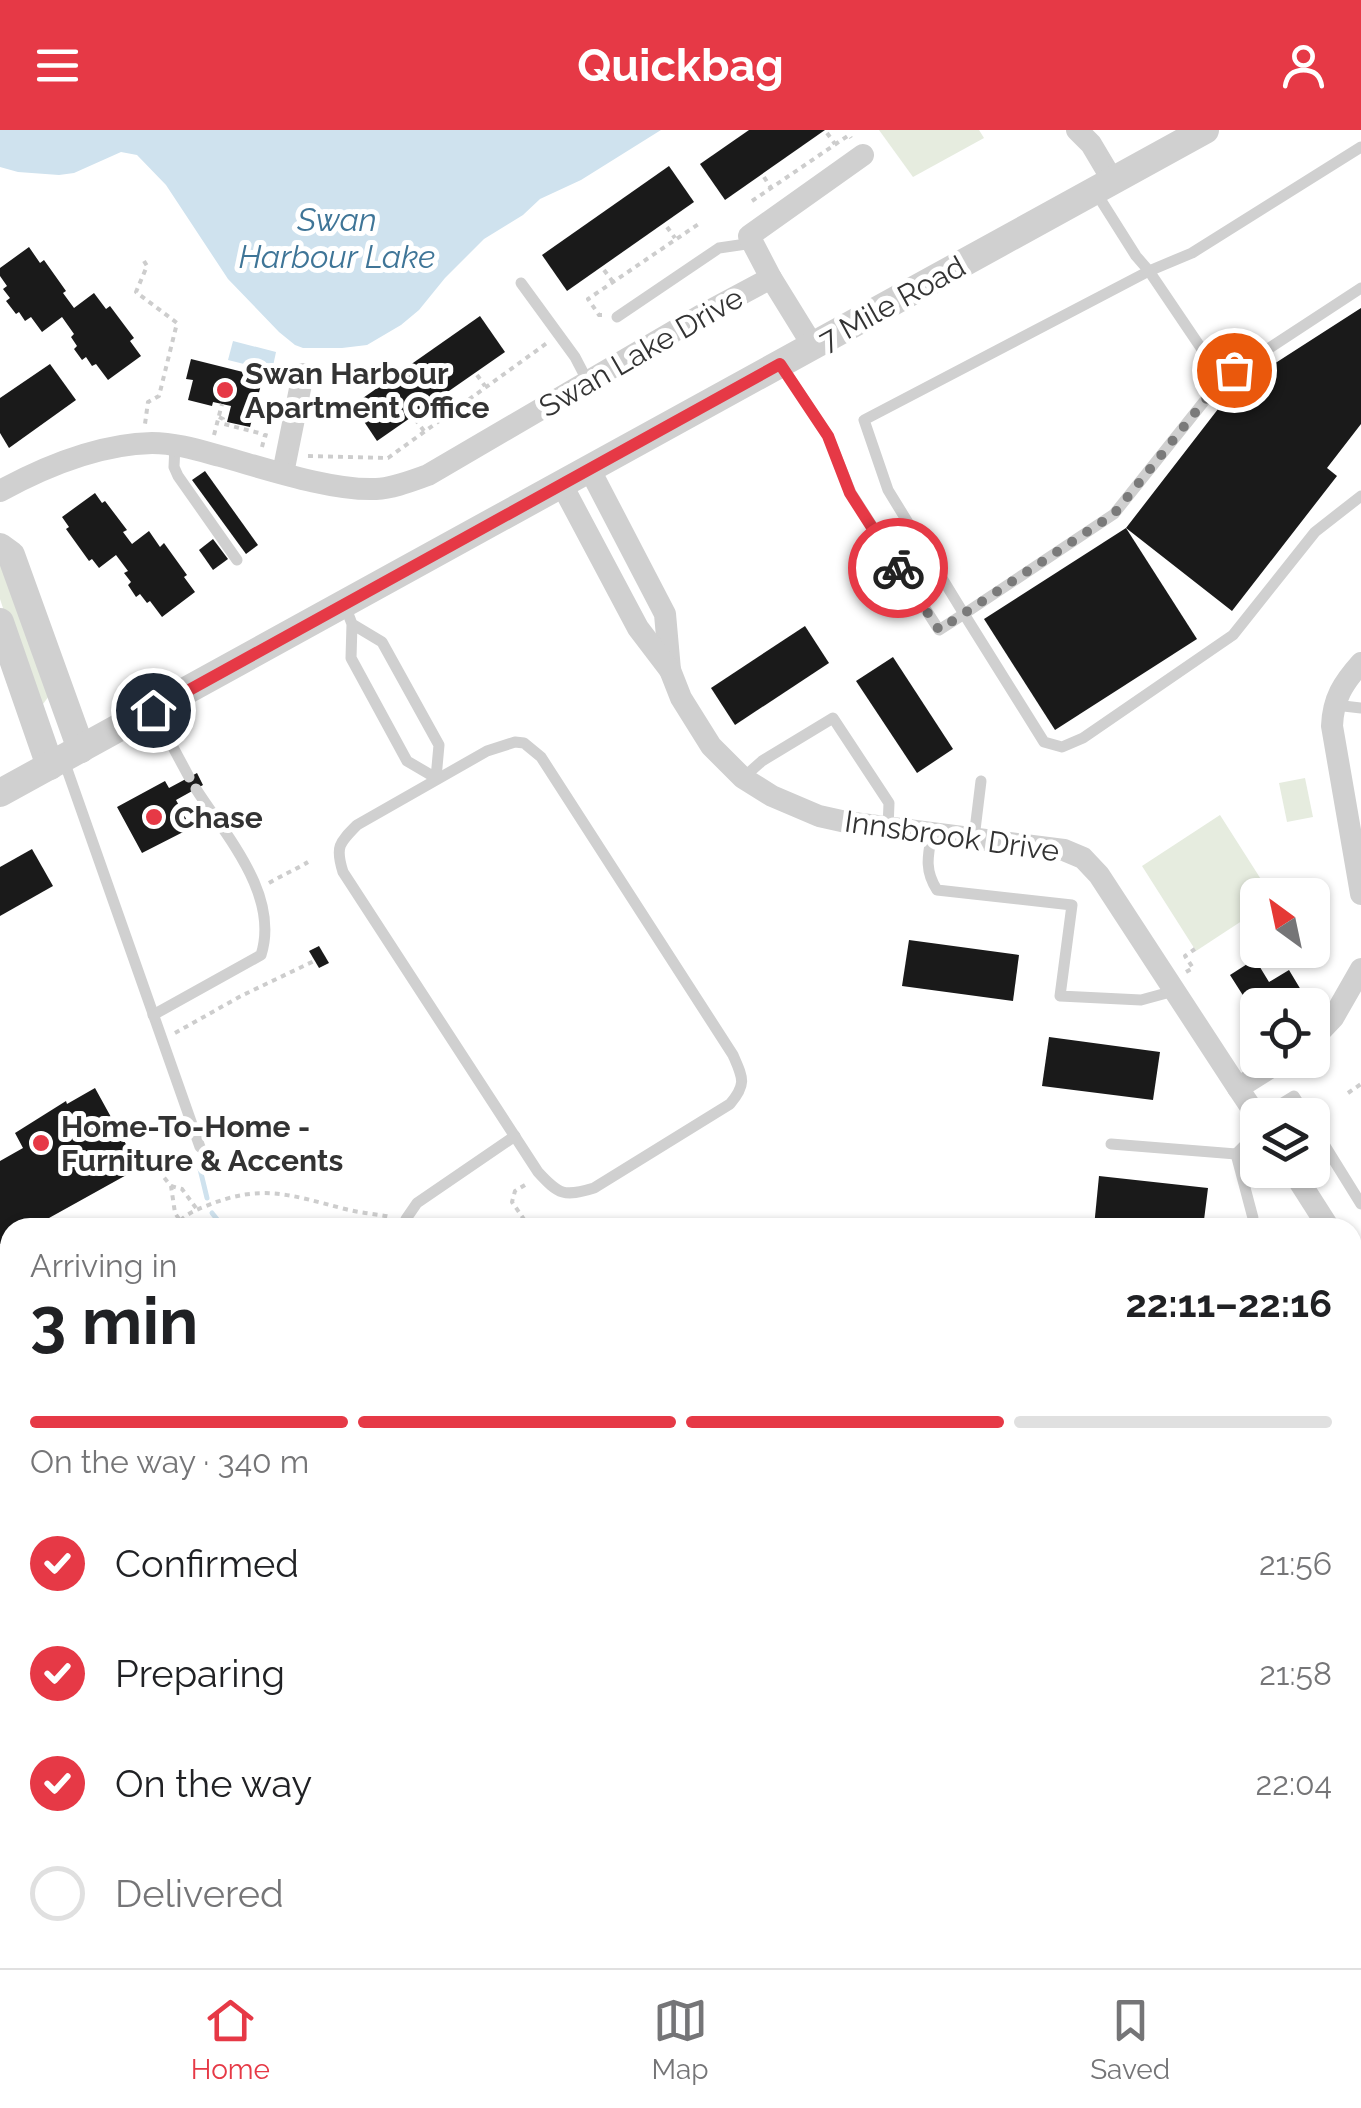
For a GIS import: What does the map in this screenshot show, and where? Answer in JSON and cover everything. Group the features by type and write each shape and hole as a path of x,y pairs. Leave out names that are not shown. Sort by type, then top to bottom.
{"street":[{"path":"1077,130 1091,144 1104,186"},
{"name":"7 Mile Road","path":"0,793 153,710 348,613 562,485 1205,130"},
{"name":"Swan Lake Drive","path":"813,346 749,236 863,155"},
{"name":"Swan Lake Drive","path":"0,491 104,449 154,443 354,488 404,484 428,475 771,278"},
{"path":"283,473 297,448 302,374"},
{"name":"Innsbrook Drive","path":"590,470 665,614 670,670"},
{"name":"Innsbrook Drive","path":"562,485 638,628 670,670 700,730 744,778 782,801 818,816 1064,850 1083,858 1099,875 1246,1098"},
{"path":"0,547 11,555 65,758"},
{"path":"0,622 65,758"},
{"path":"1361,663 1341,688 1332,726 1361,894"},
{"path":"1330,1021 1361,969"},
{"path":"1238,1088 1254,1078"},
{"path":"1304,1188 1323,1218"}],"lane":[{"path":"1361,147 1192,252 864,420 888,490 1044,742 1062,747 1083,738 1233,636 1315,532 1361,496"},
{"path":"1104,186 1136,256 1222,379"},
{"path":"617,317 719,248 753,244"},
{"path":"521,283 588,382"},
{"path":"780,364 828,436 850,493 939,630 1114,514 1222,379 1361,288"},
{"path":"175,445 174,467 178,476 237,560"},
{"path":"348,613 351,658 407,761 436,778"},
{"path":"348,613 382,642 439,745 436,778"},
{"path":"1334,706 1361,708"},
{"path":"153,710 192,783 259,889 266,940 261,955 153,1015"},
{"path":"744,778 762,761 833,718 889,803 888,828"},
{"path":"515,742 524,743 542,758 742,1074 742,1090 730,1104 594,1188 570,1195 555,1190 538,1172 343,872 338,856 343,840 357,825 436,778 487,751 515,742"},
{"path":"65,758 200,1147"},
{"path":"974,838 981,781"},
{"path":"932,833 926,862 937,890 1072,905 1060,996 1141,1000 1174,991"},
{"path":"410,1218 417,1202 515,1136"},
{"path":"1111,1144 1236,1154 1240,1150"},
{"path":"1236,1154 1253,1218"},
{"path":"1330,1155 1361,1204"}],"path":[{"path":"827,133 835,144"},
{"path":"752,201 849,136 863,155"},
{"path":"764,177 771,188"},
{"path":"617,317 599,314 588,299 700,222"},
{"path":"667,226 676,238"},
{"path":"144,261 148,266 136,292 176,323 159,396 148,402 144,430"},
{"path":"604,270 613,282"},
{"path":"218,418 224,424 297,448 388,458 559,335"},
{"path":"477,376 485,386"},
{"path":"213,440 222,404"},
{"path":"414,419 424,431"},
{"path":"261,451 264,435"},
{"path":"259,889 308,862"},
{"path":"163,1041 314,960"},
{"path":"1348,1093 1361,1084"},
{"path":"158,1170 171,1186 179,1218"},
{"path":"524,1218 512,1199 525,1185"},
{"path":"171,1186 182,1189 196,1210"},
{"path":"183,1218 234,1196 279,1192 382,1218"}],"shaded area":[{"path":"879,130 979,130 984,138 913,177"},
{"path":"0,559 49,696 43,704 34,701 0,599"},
{"path":"1305,778 1313,817 1287,822 1279,783"},
{"path":"1220,815 1260,878 1240,878 1240,922 1196,951 1142,866"}],"water":[{"name":"Swan Harbour Lake","path":"0,130 661,130 581,180 540,199 523,215 484,239 401,325 367,345 303,348 279,332 228,279 166,185 137,155 121,152 74,173 18,172 0,167"},
{"path":"233,341 276,352 272,371 228,360"}],"building":[{"path":"749,130 825,130 725,200 700,164"},
{"path":"669,166 694,202 567,291 542,255"},
{"path":"29,247 40,263 44,260 74,308 94,293 106,309 110,306 134,338 130,341 141,356 108,380 96,364 92,366 86,357 82,360 74,349 74,334 62,317 42,332 31,317 25,321 19,312 16,314 6,301 10,298 3,289 7,286 0,268"},
{"path":"1361,308 1361,424 1327,468 1337,476 1232,611 1126,528 1232,391"},
{"path":"480,316 505,352 377,441 353,405"},
{"name":"Swan Harbour Apartment Office","path":"191,359 263,377 250,427 227,422 231,406 188,400 193,380 186,379"},
{"path":"50,364 76,400 9,448 0,433 0,398"},
{"path":"205,471 258,545 246,554 192,480"},
{"path":"95,493 127,530 123,532 132,544 149,531 160,547 164,543 187,575 184,577 195,592 162,617 150,601 147,603 140,594 136,597 124,573 128,571 116,555 99,568 92,559 89,561 66,529 69,527 62,517"},
{"path":"1126,528 1197,639 1055,730 984,619"},
{"path":"213,539 228,559 213,570 199,550"},
{"path":"805,626 829,663 735,725 711,688"},
{"path":"893,657 953,749 917,773 856,681"},
{"name":"Chase","path":"197,773 203,785 176,800 191,828 142,853 117,807 165,781 169,788"},
{"path":"32,849 53,886 0,916 0,867"},
{"path":"909,940 1019,955 1013,1001 902,986"},
{"path":"319,946 329,963 319,968 309,951"},
{"path":"1241,968 1260,968 1269,982 1289,970 1300,988 1240,991 1230,975"},
{"path":"1049,1037 1160,1052 1153,1100 1042,1086"},
{"path":"95,1088 139,1168 49,1218 0,1218 0,1161 23,1148 15,1133 66,1101 67,1104"},
{"path":"1099,1176 1208,1188 1204,1218 1095,1218"}],"waterway":[{"path":"200,1169 207,1198"},
{"path":"212,1213 216,1218"}],"way so far":[{"path":"898,568 939,630 1114,514 1222,379 1234,370"}],"place":[{"name":"Swan Harbour Apartment Office","path":"225,390"},
{"name":"Chase","path":"154,817"},
{"name":"Home-To-Home - Furniture & Accents","path":"41,1143"}],"route":[{"path":"153,710 780,364 828,436 850,493 898,568"}]}
